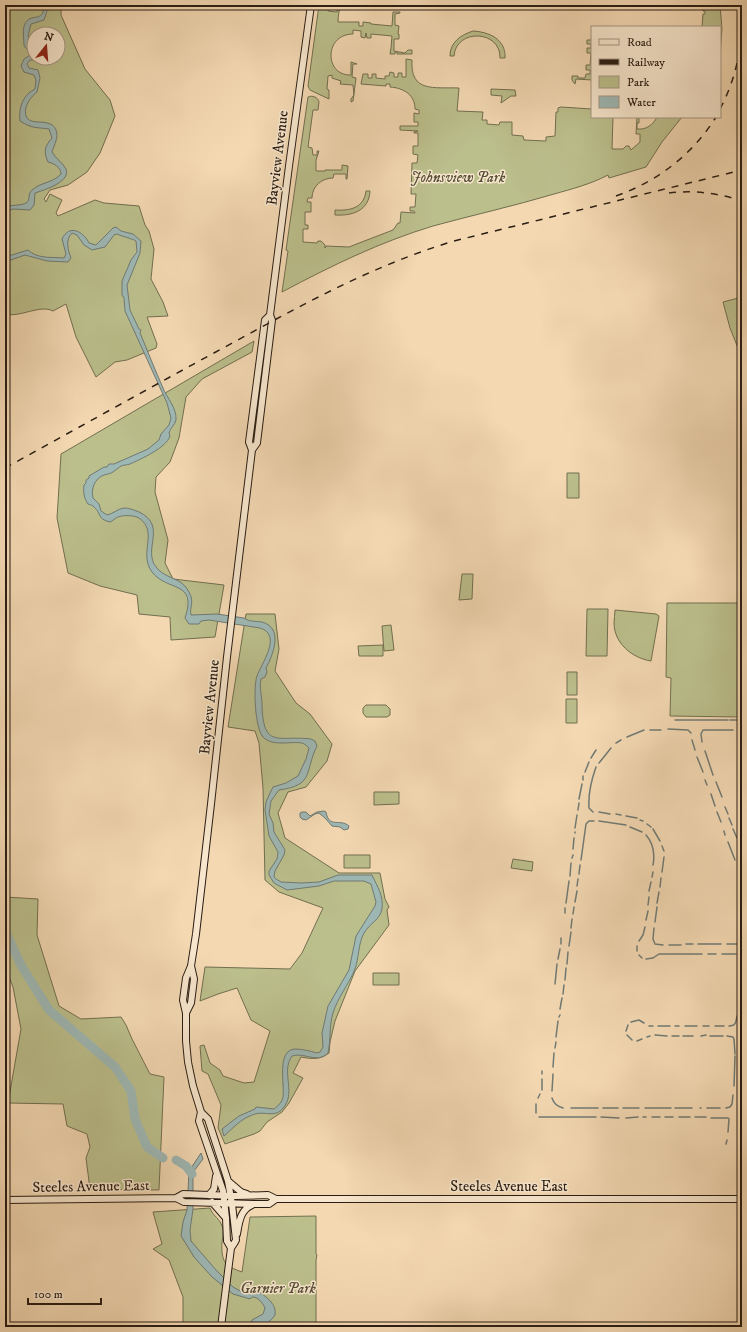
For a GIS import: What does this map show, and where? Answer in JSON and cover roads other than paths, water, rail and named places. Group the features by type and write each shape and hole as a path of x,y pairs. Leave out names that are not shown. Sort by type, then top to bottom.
{"main road":[{"name":"Bayview Avenue","path":"231,1248 227,1241 224,1195 200,1121 201,1112 193,1086 188,1062 186,1013 183,1000 186,978 191,966 211,804 232,612 252,450 249,442 265,320 270,315 311,5"},
{"name":"Bayview Avenue","path":"201,1112 208,1119 228,1181 236,1240 231,1248 221,1327"},
{"path":"208,1195 214,1189 216,1184 216,1170"},
{"path":"228,1181 241,1192 252,1196"},
{"name":"Steeles Avenue East","path":"176,1198 183,1194 268,1195 276,1199 742,1199"},
{"name":"Steeles Avenue East","path":"5,1200 176,1198 184,1202 269,1204 276,1199"},
{"path":"210,1202 226,1218"},
{"path":"236,1240 242,1212 254,1204"}],"water":[{"path":"43,5 47,5 44,20 31,24 30,26 26,26 26,48 24,46 24,26 28,20 38,17 43,13"},
{"path":"26,58 26,66 38,70 40,78 37,92 30,99 26,107 26,115 28,119 32,121 53,125 57,133 57,138 52,152 65,167 66,174 65,178 61,182 35,193 34,205 30,210 13,209 5,212 5,206 25,204 32,190 61,174 58,167 48,162 45,152 46,146 52,138 49,129 31,127 20,121 21,106 28,94 35,89 36,80 34,75 24,72 21,66"},
{"path":"116,227 121,231 133,234 141,241 140,253 127,285 130,310 139,329 141,330 140,333 157,374 175,411 176,420 169,433 170,436 164,445 135,462 121,466 112,473 104,475 98,479 92,491 93,498 99,504 101,511 107,515 119,509 126,508 139,512 147,517 153,529 152,557 154,564 162,573 177,580 186,587 192,599 191,615 217,614 244,618 250,621 262,622 269,625 273,630 275,636 274,649 266,668 267,672 265,677 261,679 260,682 265,728 269,734 274,737 311,739 315,741 317,746 307,776 303,781 290,788 279,790 271,801 269,814 273,823 274,832 285,850 284,855 275,871 274,877 281,882 301,883 319,882 338,875 372,875 380,891 382,900 381,913 364,933 355,969 333,1013 328,1053 320,1058 302,1055 292,1056 288,1067 289,1096 283,1108 279,1112 271,1114 262,1113 252,1115 237,1124 224,1136 222,1129 239,1116 255,1109 256,1107 274,1109 280,1104 283,1097 283,1062 285,1055 289,1051 298,1049 317,1053 320,1052 323,1047 322,1033 328,1006 349,970 356,936 376,902 371,884 364,881 334,881 319,886 287,890 274,883 269,875 269,871 277,859 278,852 269,836 265,810 266,802 273,787 286,783 298,776 306,759 309,748 302,743 272,742 263,737 260,732 257,717 255,689 257,676 269,650 270,637 267,632 260,628 209,620 201,621 199,624 189,624 185,618 188,606 187,598 184,592 158,578 148,565 148,530 145,524 139,518 131,516 120,516 110,522 106,521 101,518 93,506 88,504 86,500 84,485 89,476 104,467 107,467 109,464 114,464 148,449 159,440 161,434 169,425 171,418 167,403 125,311 124,298 122,295 122,281 131,260 137,252 136,241 117,234 114,235 105,247 92,250 84,245 77,235 72,233 68,239 68,248 71,258 68,262 47,261 25,255 5,262 5,255 12,255 28,250 40,256 64,258 66,254 62,239 68,232 76,231 83,235 89,243 96,245 113,228"},
{"path":"324,811 332,822 346,824 349,826 348,829 344,830 340,827 332,826 319,813 306,820 300,817 300,813 302,812 306,812 310,816 317,812"},
{"path":"201,1153 203,1159 194,1171 193,1178 193,1209 190,1230 191,1241 233,1287 242,1292 259,1292 271,1302 275,1315 264,1325 249,1327 252,1320 263,1314 265,1308 261,1302 254,1297 250,1299 233,1294 212,1277 194,1257 181,1236 187,1210 189,1171"}],"waterway":[{"path":"675,720 728,720"},
{"path":"730,720 742,720"},
{"path":"668,729 688,730 691,733"},
{"path":"627,737 644,730"},
{"path":"650,730 661,730"},
{"path":"702,742 701,734 703,730 733,730"},
{"path":"616,743 621,740"},
{"path":"692,740 695,750"},
{"path":"599,763 611,748"},
{"path":"591,758 596,750"},
{"path":"705,751 713,775"},
{"path":"697,757 703,772"},
{"path":"585,772 589,762"},
{"path":"593,812 589,808 589,792 596,767"},
{"path":"705,780 707,785"},
{"path":"716,782 722,797"},
{"path":"579,799 582,784"},
{"path":"711,794 715,806"},
{"path":"578,810 579,803"},
{"path":"725,807 728,814"},
{"path":"599,812 610,814"},
{"path":"717,812 721,822"},
{"path":"616,814 621,815"},
{"path":"575,828 577,815"},
{"path":"626,816 637,818"},
{"path":"729,818 732,825"},
{"path":"581,860 586,824 589,821 594,821"},
{"path":"599,821 626,825"},
{"path":"647,824 651,827"},
{"path":"630,827 642,832"},
{"path":"653,829 660,841"},
{"path":"733,829 737,838"},
{"path":"724,831 725,835"},
{"path":"646,835 651,842 653,849 653,865"},
{"path":"573,849 574,838"},
{"path":"728,842 735,860"},
{"path":"739,845 742,853"},
{"path":"662,846 664,851"},
{"path":"662,872 664,857"},
{"path":"570,876 571,863"},
{"path":"579,874 580,865"},
{"path":"738,869 742,881"},
{"path":"652,877 653,872"},
{"path":"660,887 661,878"},
{"path":"577,886 578,879"},
{"path":"566,903 569,881"},
{"path":"649,891 651,882"},
{"path":"575,902 577,891"},
{"path":"657,903 659,892"},
{"path":"648,905 649,897"},
{"path":"573,914 574,907"},
{"path":"655,922 657,907"},
{"path":"565,908 565,913"},
{"path":"646,920 648,911"},
{"path":"571,928 572,919"},
{"path":"639,941 643,935 645,927"},
{"path":"654,928 653,939 655,944 663,945"},
{"path":"5,931 22,967 49,1010 115,1067 131,1091 135,1119 147,1147 163,1158"},
{"path":"569,946 571,932"},
{"path":"561,938 561,944"},
{"path":"686,944 693,944"},
{"path":"698,944 721,944"},
{"path":"727,944 742,944"},
{"path":"669,945 681,945"},
{"path":"637,946 637,951"},
{"path":"558,959 560,949"},
{"path":"567,964 568,952"},
{"path":"646,959 653,958 659,954 702,954"},
{"path":"708,954 716,954"},
{"path":"722,954 736,954"},
{"path":"639,955 642,958"},
{"path":"555,984 557,964"},
{"path":"565,980 566,968"},
{"path":"738,1005 742,975"},
{"path":"563,994 564,985"},
{"path":"560,1009 562,998"},
{"path":"729,1026 736,1022 737,1016"},
{"path":"631,1022 639,1020 644,1023"},
{"path":"556,1037 558,1021"},
{"path":"626,1031 628,1025"},
{"path":"658,1026 670,1026"},
{"path":"685,1026 697,1026"},
{"path":"703,1026 709,1026"},
{"path":"715,1026 724,1026"},
{"path":"627,1035 632,1040"},
{"path":"655,1035 667,1036"},
{"path":"701,1036 706,1035"},
{"path":"672,1036 679,1036"},
{"path":"683,1036 693,1036"},
{"path":"710,1036 723,1036"},
{"path":"727,1036 733,1037 734,1039 735,1054"},
{"path":"637,1041 642,1039"},
{"path":"555,1048 556,1042"},
{"path":"553,1067 554,1053"},
{"path":"734,1086 735,1056"},
{"path":"552,1091 553,1074"},
{"path":"542,1079 542,1090"},
{"path":"538,1098 540,1094"},
{"path":"726,1108 730,1107 732,1104 733,1095"},
{"path":"552,1098 556,1104 563,1108"},
{"path":"740,1114 742,1100"},
{"path":"536,1104 536,1113"},
{"path":"571,1108 598,1108"},
{"path":"603,1108 618,1108"},
{"path":"623,1108 639,1108"},
{"path":"645,1108 671,1108"},
{"path":"675,1108 692,1108"},
{"path":"707,1108 720,1108"},
{"path":"539,1117 596,1117"},
{"path":"601,1117 619,1118"},
{"path":"626,1118 638,1117"},
{"path":"652,1117 660,1117"},
{"path":"665,1117 673,1117"},
{"path":"679,1117 690,1117"},
{"path":"695,1117 706,1117"},
{"path":"711,1118 728,1118 728,1132"},
{"path":"739,1127 740,1119"},
{"path":"726,1144 727,1140"},
{"path":"176,1160 186,1166 192,1174"}],"railway":[{"path":"721,107 731,84 738,58 742,18 741,5"},
{"path":"616,196 646,183 673,165 685,155 707,131 715,118"},
{"path":"5,468 309,302 394,262 454,241 742,170"},
{"path":"669,193 706,193 742,201"}],"park label":[{"name":"Johnsview Park","path":"458,177"},
{"name":"Garnier Park","path":"278,1288"}]}
